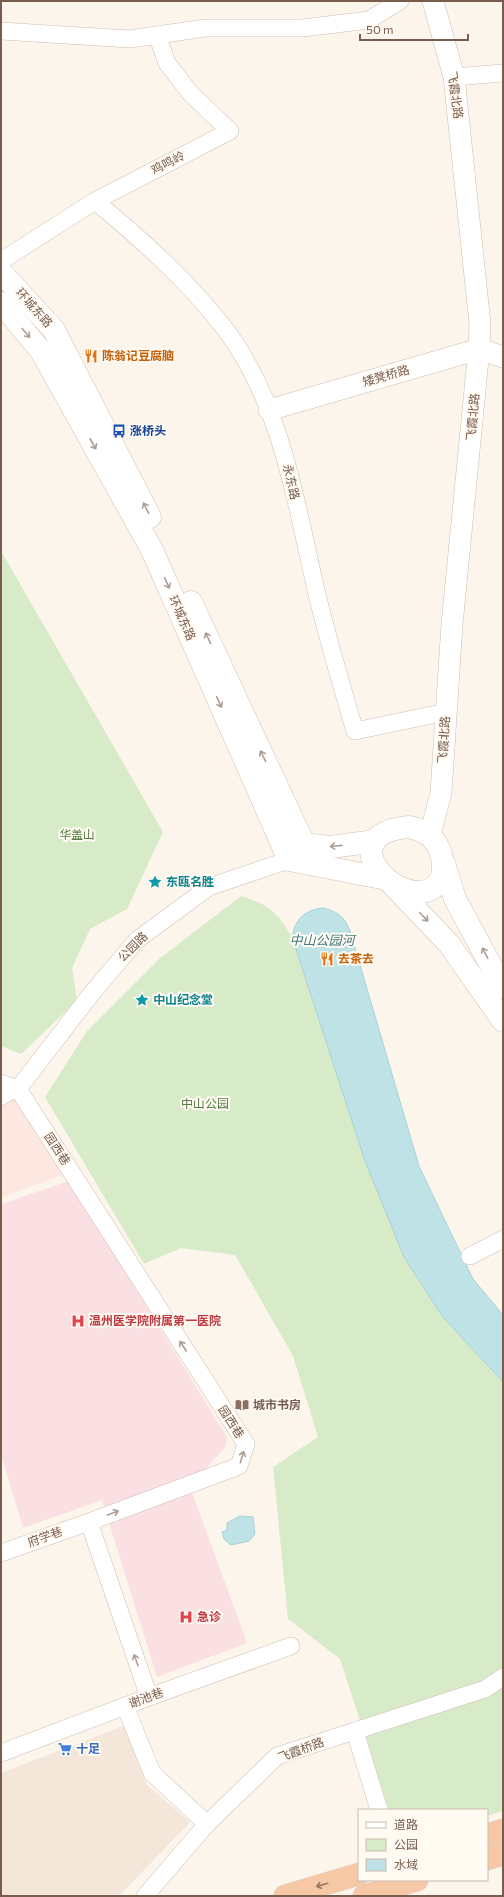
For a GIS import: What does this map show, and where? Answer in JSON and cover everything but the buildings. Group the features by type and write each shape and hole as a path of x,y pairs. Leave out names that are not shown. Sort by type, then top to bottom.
{"highway":[{"path":"488,1835 503,1830"},
{"path":"488,1859 503,1854"},
{"path":"285,1896 358,1874"},
{"path":"364,1896 414,1881"}],"main road":[{"name":"环城东路","path":"1,272 54,330 165,546 304,844"},
{"name":"环城东路","path":"1,303 41,351 152,550 289,860"},
{"path":"503,988 455,899 437,843 430,835 414,828 397,828 380,836 375,841 371,855 372,862 449,944 503,1021"},
{"path":"304,844 331,847 375,841"},
{"path":"289,860 387,879 400,887 416,891 429,890 435,887 443,875 443,859"}],"street":[{"path":"1,31 130,39 205,28 303,28 369,20 400,1"},
{"name":"飞霞北路","path":"430,835 440,793 452,624 479,349 480,324 454,77 433,1"},
{"name":"鸡鸣岭","path":"1,261 95,200 230,131 191,94 167,63 157,35"},
{"path":"454,77 503,73"},
{"name":"永东路","path":"95,200 147,245 178,276 226,330 257,380 282,444 322,614 354,731 446,712"},
{"path":"479,349 503,357"},
{"name":"矮凳桥路","path":"268,410 479,349"},
{"name":"公园路","path":"1,1099 18,1090 92,993 137,940 209,887 289,860 304,844"},
{"path":"1,1083 18,1090"},
{"name":"园西巷","path":"18,1090 246,1444 239,1466 89,1522"},
{"path":"470,1256 503,1239"},
{"path":"89,1522 149,1697"},
{"name":"府学巷","path":"1,1553 89,1522"},
{"name":"谢池巷","path":"1,1752 291,1646"},
{"name":"飞霞桥路","path":"145,1896 207,1824 277,1756 486,1689 503,1677"},
{"path":"125,1706 152,1773 207,1824"},
{"path":"355,1731 379,1809"}],"shaded area":[{"path":"1,1089 9,1091 65,1174 1,1198"},
{"name":"温州医学院附属第一医院","path":"69,1181 227,1437 225,1447 190,1487 247,1643 157,1677 102,1500 23,1528 1,1454 1,1204"},
{"path":"126,1725 147,1785 190,1822 119,1896 1,1896 1,1773"}],"green space":[{"name":"华盖山","path":"1,551 163,832 127,909 90,929 72,968 77,1001 21,1054 1,1046"},
{"name":"中山公园","path":"241,896 266,906 282,921 292,937 365,1161 442,1316 503,1382 503,1811 488,1816 488,1809 389,1809 340,1659 288,1619 273,1467 318,1437 293,1356 235,1255 181,1248 144,1264 45,1097 87,1031 159,959"}],"water":[{"name":"中山公园河","path":"323,908 340,915 346,922 350,931 419,1166 473,1279 503,1315 503,1382 442,1316 404,1257 365,1161 292,937 298,920 302,916 311,911"},
{"path":"240,1516 253,1517 255,1534 249,1541 231,1545 224,1539 222,1532 227,1530 227,1523"}],"place":[{"name":"陈翁记豆腐脑","path":"91,356"},
{"name":"涨桥头","path":"119,431"},
{"name":"东瓯名胜","path":"155,882"},
{"name":"去茶去","path":"327,959"},
{"name":"中山纪念堂","path":"142,1000"},
{"name":"温州医学院附属第一医院","path":"78,1321"},
{"name":"城市书房","path":"242,1405"},
{"name":"急诊","path":"186,1617"},
{"name":"十足","path":"65,1749"}]}
